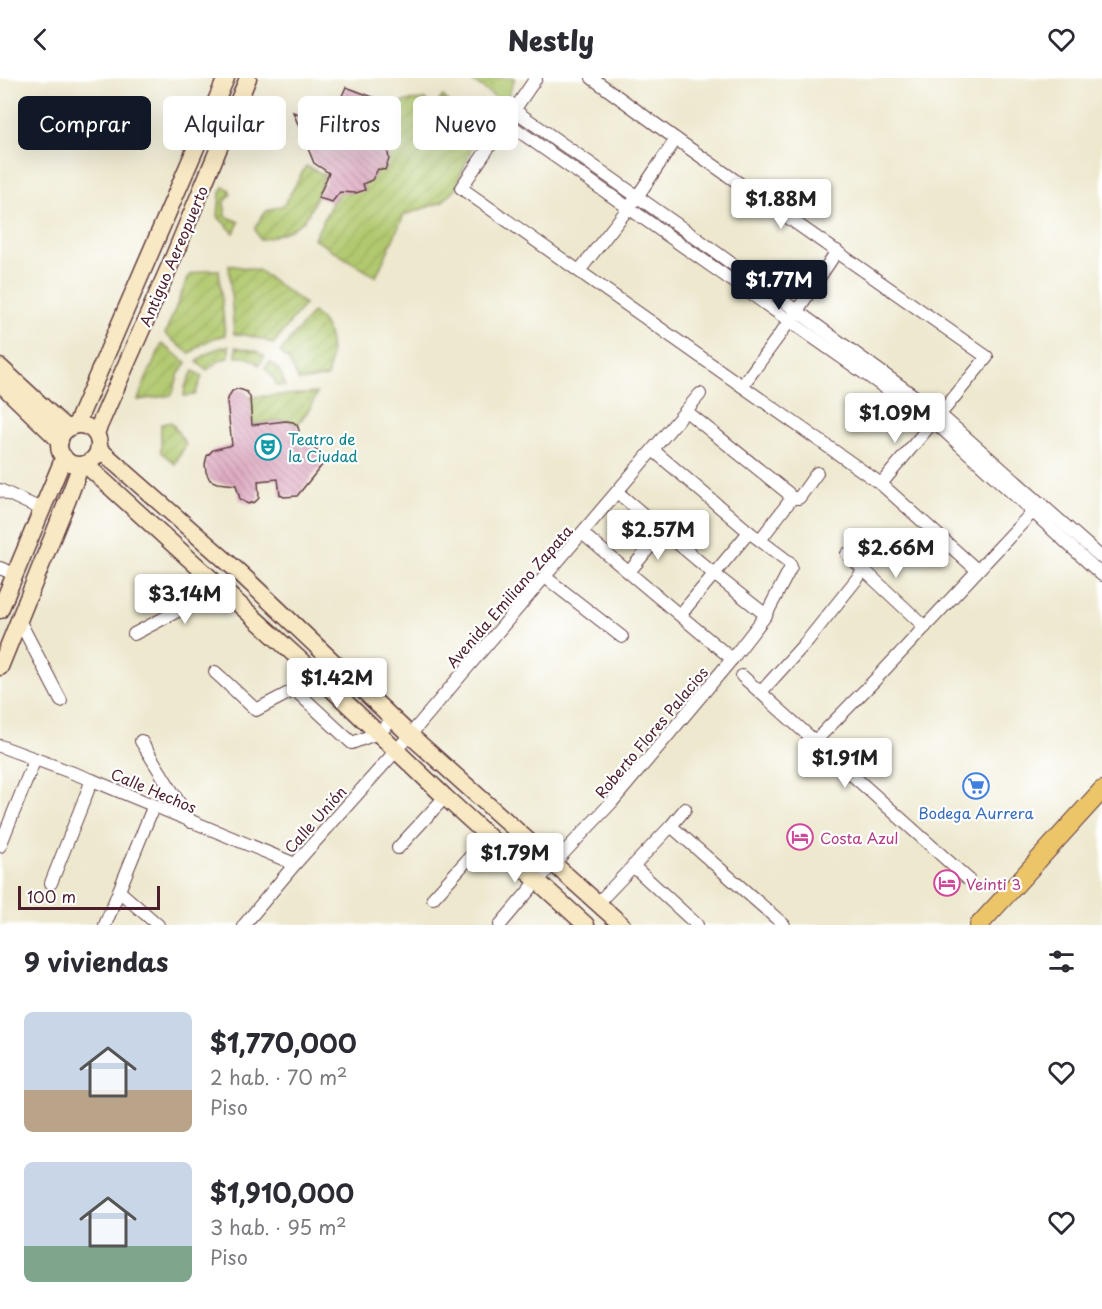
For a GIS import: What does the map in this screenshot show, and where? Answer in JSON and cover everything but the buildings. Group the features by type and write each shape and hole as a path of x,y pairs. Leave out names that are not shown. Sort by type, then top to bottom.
{"main road":[{"path":"226,78 246,82"},
{"name":"Antiguo Aereopuerto","path":"0,610 7,571 42,509 67,438 226,78"},
{"name":"Antiguo Aereopuerto","path":"97,441 246,82"},
{"path":"0,367 67,438 68,462 83,464 319,677 488,837 586,925"},
{"path":"0,383 67,438"},
{"path":"67,438 87,426 97,441 411,735 622,925"},
{"path":"0,667 83,464 96,456 97,441"},
{"path":"241,607 257,589"},
{"path":"979,925 1101,795"}],"street":[{"path":"518,104 536,78"},
{"path":"592,78 987,357 881,484"},
{"path":"518,113 637,197 794,316 937,418 1036,507 1102,575"},
{"path":"518,131 692,254 794,316"},
{"path":"579,271 637,197 676,139"},
{"path":"487,150 461,188 881,484 977,570"},
{"path":"742,386 794,316 837,251"},
{"name":"Avenida Emiliano Zapata","path":"411,735 700,394"},
{"path":"686,411 788,493 789,502 760,540"},
{"path":"617,492 766,615 791,567 789,562 749,532 653,450"},
{"path":"790,498 799,498 817,473"},
{"path":"0,490 42,509"},
{"path":"1036,507 1102,558"},
{"path":"814,742 1036,507"},
{"path":"629,572 663,531"},
{"path":"680,615 749,532"},
{"path":"583,534 732,659"},
{"path":"847,554 925,627"},
{"path":"761,692 808,640 864,570"},
{"path":"545,578 622,637"},
{"path":"135,634 220,588"},
{"name":"Roberto Flores Palacios","path":"500,925 537,881 612,802 766,615"},
{"path":"20,620 61,701"},
{"path":"215,672 256,710 319,677"},
{"path":"742,676 968,879"},
{"path":"295,690 352,743 378,733 394,719"},
{"name":"Calle Unión","path":"244,925 295,864 411,735"},
{"path":"141,741 191,822"},
{"name":"Calle Hechos","path":"0,746 92,780 295,864"},
{"path":"0,846 35,759"},
{"path":"51,883 92,780"},
{"path":"398,848 445,797"},
{"path":"105,925 154,805"},
{"path":"598,903 685,809"},
{"path":"671,826 784,925"},
{"path":"433,898 488,837"},
{"path":"633,866 696,925"},
{"path":"119,891 158,925"}],"green space":[{"path":"468,78 515,78 508,96 494,96"},
{"path":"413,101 413,150 471,150 456,188 442,202 404,215 376,277 314,239 340,192 365,190 363,184 372,180 378,169 385,170 388,157 387,150 401,150 401,104"},
{"path":"306,166 325,175 304,220 289,230 260,240 255,229 260,219 269,210 284,205"},
{"path":"224,187 229,189 231,194 224,203 226,216 239,222 234,233 218,217 220,194"},
{"path":"229,265 258,270 305,304 273,344 254,337 234,334"},
{"path":"207,270 219,270 225,335 206,342 190,354 165,334 189,275"},
{"path":"313,312 323,323 329,335 331,357 329,371 327,377 299,381 289,361 280,352"},
{"path":"162,344 187,363 179,373 172,395 138,400 146,379"},
{"path":"229,346 229,357 207,370 197,362 212,351"},
{"path":"236,347 256,351 265,357 259,365 248,358 236,357"},
{"path":"270,362 280,372 285,386 277,386 265,368"},
{"path":"193,371 202,376 195,395 184,396 185,387"},
{"path":"317,393 310,408 297,425 282,421 252,425 250,397"},
{"path":"171,422 186,444 175,464 161,452 161,424"}],"place":[{"name":"Teatro de la Ciudad","path":"268,447"},
{"name":"Bodega Aurrera","path":"976,786"},
{"name":"Costa Azul","path":"800,837"},
{"name":"Veinti 3","path":"947,883"}]}
